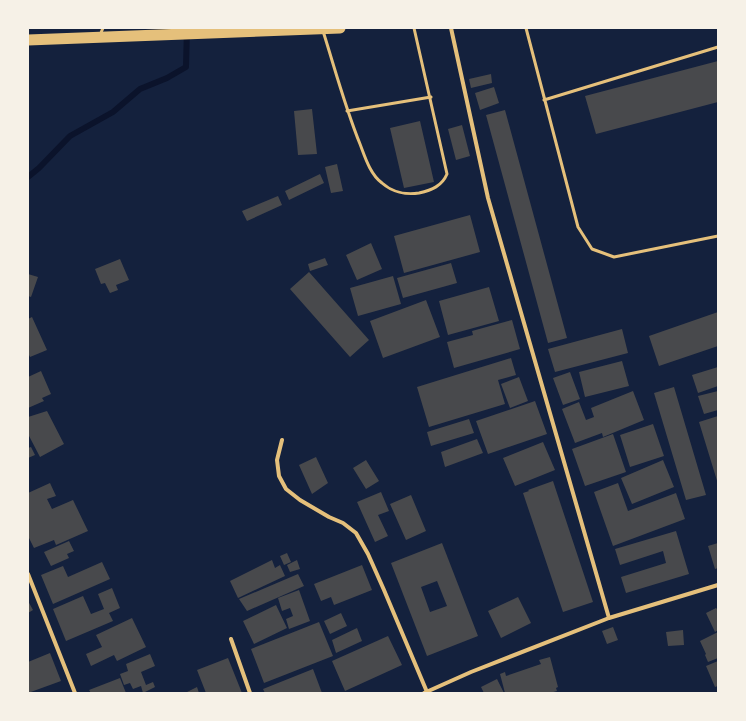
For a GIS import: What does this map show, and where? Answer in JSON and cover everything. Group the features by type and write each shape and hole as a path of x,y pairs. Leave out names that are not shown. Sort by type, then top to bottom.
{"highway":[{"path":"28,40 101,33 180,34 269,32 340,28"}],"street":[{"path":"451,28 488,198 609,618"},
{"path":"282,440 277,460 279,476 286,489 300,500 328,517 343,523 356,533 381,582 426,692 500,660 609,618 718,585"},
{"path":"28,574 75,693"},
{"path":"231,639 250,693"}],"lane":[{"path":"323,29 347,111 367,161 381,183 403,193 418,193 436,188 444,181 447,174 431,97 414,28"},
{"path":"526,28 578,226 592,249 614,257 718,236"},
{"path":"544,100 718,47"},
{"path":"347,111 431,97"}],"building":[{"path":"718,61 718,102 596,134 585,96"},
{"path":"491,74 492,83 471,88 469,79"},
{"path":"494,87 499,103 480,110 475,93"},
{"path":"312,109 317,154 298,155 294,111"},
{"path":"505,110 567,338 548,343 486,115"},
{"path":"420,121 434,182 404,188 390,128"},
{"path":"462,125 470,156 456,160 448,129"},
{"path":"337,164 343,191 331,193 325,167"},
{"path":"320,174 324,183 289,200 285,191"},
{"path":"278,196 282,205 247,221 242,211"},
{"path":"470,215 480,252 404,273 394,236"},
{"path":"371,243 382,269 357,280 346,255"},
{"path":"325,258 328,265 310,271 308,264"},
{"path":"120,259 129,280 116,285 118,290 110,293 105,283 101,284 95,269"},
{"path":"451,263 457,283 403,298 397,278"},
{"path":"309,272 369,340 350,357 290,289"},
{"path":"28,274 38,277 31,297 28,296"},
{"path":"393,276 401,304 358,316 350,288"},
{"path":"489,287 499,321 448,335 439,301"},
{"path":"426,300 440,337 383,358 370,321"},
{"path":"718,312 718,346 659,366 649,336"},
{"path":"32,317 47,350 30,357 28,353 28,319"},
{"path":"512,320 520,349 454,368 447,342 473,335 472,331"},
{"path":"622,329 628,353 555,372 548,349"},
{"path":"511,358 516,375 498,380 505,404 429,427 417,387"},
{"path":"622,361 629,386 585,397 579,372"},
{"path":"718,367 718,386 698,393 692,375"},
{"path":"41,371 51,394 42,398 44,401 28,408 28,377"},
{"path":"570,372 580,399 563,405 553,378"},
{"path":"519,377 528,401 510,408 501,384"},
{"path":"674,387 706,495 686,500 654,393"},
{"path":"633,391 644,420 603,437 602,433 575,443 562,409 579,402 586,420 594,417 591,408"},
{"path":"718,391 718,410 704,414 698,396"},
{"path":"535,401 547,434 488,454 476,421"},
{"path":"47,411 64,444 40,457 28,434 28,417"},
{"path":"718,416 718,484 699,422"},
{"path":"469,419 474,433 431,446 427,432"},
{"path":"653,424 664,456 630,467 620,435"},
{"path":"613,434 626,472 585,486 572,449"},
{"path":"477,439 483,453 445,467 441,452"},
{"path":"543,442 555,470 515,486 503,458"},
{"path":"31,447 35,455 28,458 28,448"},
{"path":"316,457 328,483 312,494 299,465"},
{"path":"366,460 379,481 366,489 353,468"},
{"path":"663,460 674,487 632,504 621,478"},
{"path":"553,481 593,602 563,612 523,493"},
{"path":"50,483 56,496 47,499 52,509 73,500 88,531 56,545 54,540 34,548 28,536 28,493"},
{"path":"618,483 628,511 676,493 685,519 613,546 594,492"},
{"path":"381,492 389,511 378,515 388,536 375,542 357,502"},
{"path":"411,495 426,531 406,540 390,504"},
{"path":"676,531 689,574 626,593 621,577 666,563 663,551 620,565 615,549"},
{"path":"69,541 74,551 67,554 69,558 51,566 44,552"},
{"path":"442,543 478,636 427,656 391,563","holes":["437,581 447,606 430,612 421,587"]},
{"path":"718,543 718,568 715,569 708,546"},
{"path":"287,553 291,562 284,565 280,556"},
{"path":"272,560 275,568 280,565 285,576 238,598 230,581"},
{"path":"297,560 300,569 290,572 287,565"},
{"path":"102,562 110,579 53,604 41,575 63,566 68,577"},
{"path":"362,565 372,590 334,605 331,597 321,601 314,584"},
{"path":"298,574 304,586 247,611 239,599"},
{"path":"112,588 120,608 109,613 113,621 66,641 53,609 83,596 91,614 104,609 98,594"},
{"path":"299,590 310,621 289,629 286,619 293,616 290,608 282,611 278,598"},
{"path":"518,597 531,623 501,638 488,611"},
{"path":"28,601 33,610 28,613"},
{"path":"276,605 287,628 254,644 243,621"},
{"path":"716,608 718,610 718,630 715,632 706,613"},
{"path":"341,613 347,626 330,634 324,621"},
{"path":"132,618 146,647 117,661 114,655 91,666 86,654 102,647 96,635"},
{"path":"319,622 333,656 264,683 251,649"},
{"path":"613,627 618,640 607,644 602,631"},
{"path":"357,628 362,641 336,653 332,640"},
{"path":"683,630 684,645 668,646 666,632"},
{"path":"718,632 718,658 708,662 700,641"},
{"path":"388,636 402,665 345,691 332,661"},
{"path":"50,653 61,681 28,693 28,662"},
{"path":"150,654 155,666 141,672 146,685 153,682 155,687 143,693 141,686 133,689 130,683 124,685 120,674 128,671 126,664"},
{"path":"550,657 558,687 556,688 557,691 550,693 505,693 500,674 505,672 506,676 541,664 539,660"},
{"path":"228,658 242,693 206,693 197,670"},
{"path":"718,661 718,686 715,687 706,666"},
{"path":"313,669 322,693 265,693 263,689"},
{"path":"120,678 126,693 91,693 89,690"},
{"path":"497,679 504,693 484,693 481,687"},
{"path":"197,687 199,693 185,693"}],"waterway":[{"path":"28,177 39,168 70,136 113,112 140,89 167,78 186,67 187,28"}]}
